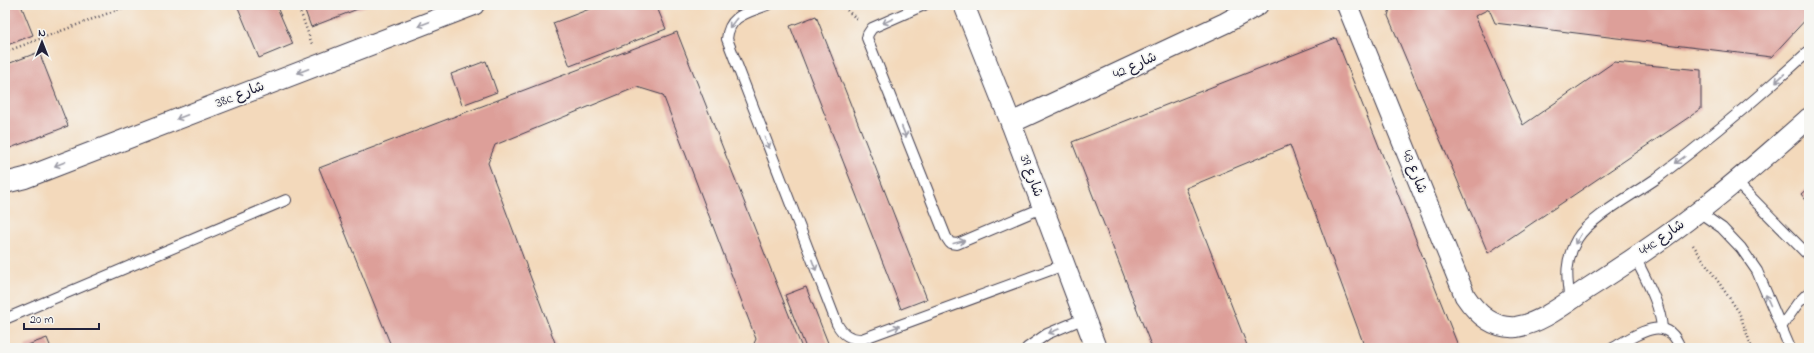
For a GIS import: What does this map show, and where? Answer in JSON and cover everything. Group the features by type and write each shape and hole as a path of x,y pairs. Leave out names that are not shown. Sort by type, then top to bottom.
{"street":[{"name":"38c شارع","path":"5,183 26,178 474,5"},
{"name":"شارع 39","path":"964,5 1011,123 1096,348"},
{"name":"شارع 42","path":"1011,123 1212,30 1258,5"},
{"name":"شارع 43","path":"1347,5 1465,296 1473,309 1485,319 1498,326"},
{"name":"44c شارع","path":"1498,326 1515,327 1532,323 1635,257 1699,212 1809,118"}],"lane":[{"path":"767,5 738,17 732,23 728,31 727,39 837,324 846,336 854,339 862,339 1064,265"},
{"path":"924,5 872,28 867,38 946,237 950,243 957,244 1042,208"},
{"path":"1570,300 1566,278 1569,257 1578,237 1593,222 1655,179 1714,134 1771,86 1809,51"},
{"path":"1735,181 1808,254"},
{"path":"5,319 286,200"},
{"path":"1699,212 1722,228 1741,248 1757,271 1790,348"},
{"path":"1635,257 1656,302 1662,319 1662,328"},
{"path":"1781,327 1798,303 1809,292"},
{"path":"1026,348 1047,334 1084,318"},
{"path":"1613,348 1648,330 1662,328 1674,336 1680,348"}],"path":[{"path":"5,52 130,5"},
{"path":"298,5 320,64"},
{"path":"1680,225 1739,312 1752,348"}],"building":[{"path":"5,5 21,5 33,35 5,46"},
{"path":"237,5 276,5 293,44 259,58"},
{"path":"303,5 368,5 311,27"},
{"path":"600,5 656,5 666,29 570,66 553,23"},
{"path":"1391,5 1809,5 1809,16 1771,57 1495,23 1489,9 1475,16 1523,125 1614,62 1701,70 1701,109 1488,253 1388,16"},
{"path":"816,16 927,299 901,309 790,26"},
{"path":"677,32 802,348 752,348 756,339 663,95 637,87 495,145 488,163 557,348 392,348 319,168"},
{"path":"1336,38 1459,348 1365,348 1290,145 1186,188 1248,348 1152,348 1072,142"},
{"path":"39,52 68,126 5,150 5,65"},
{"path":"486,61 497,92 462,105 451,74"},
{"path":"1809,187 1809,204 1801,194"},
{"path":"806,287 830,348 806,348 785,295"},
{"path":"47,338 51,348 26,348 25,346"}]}
